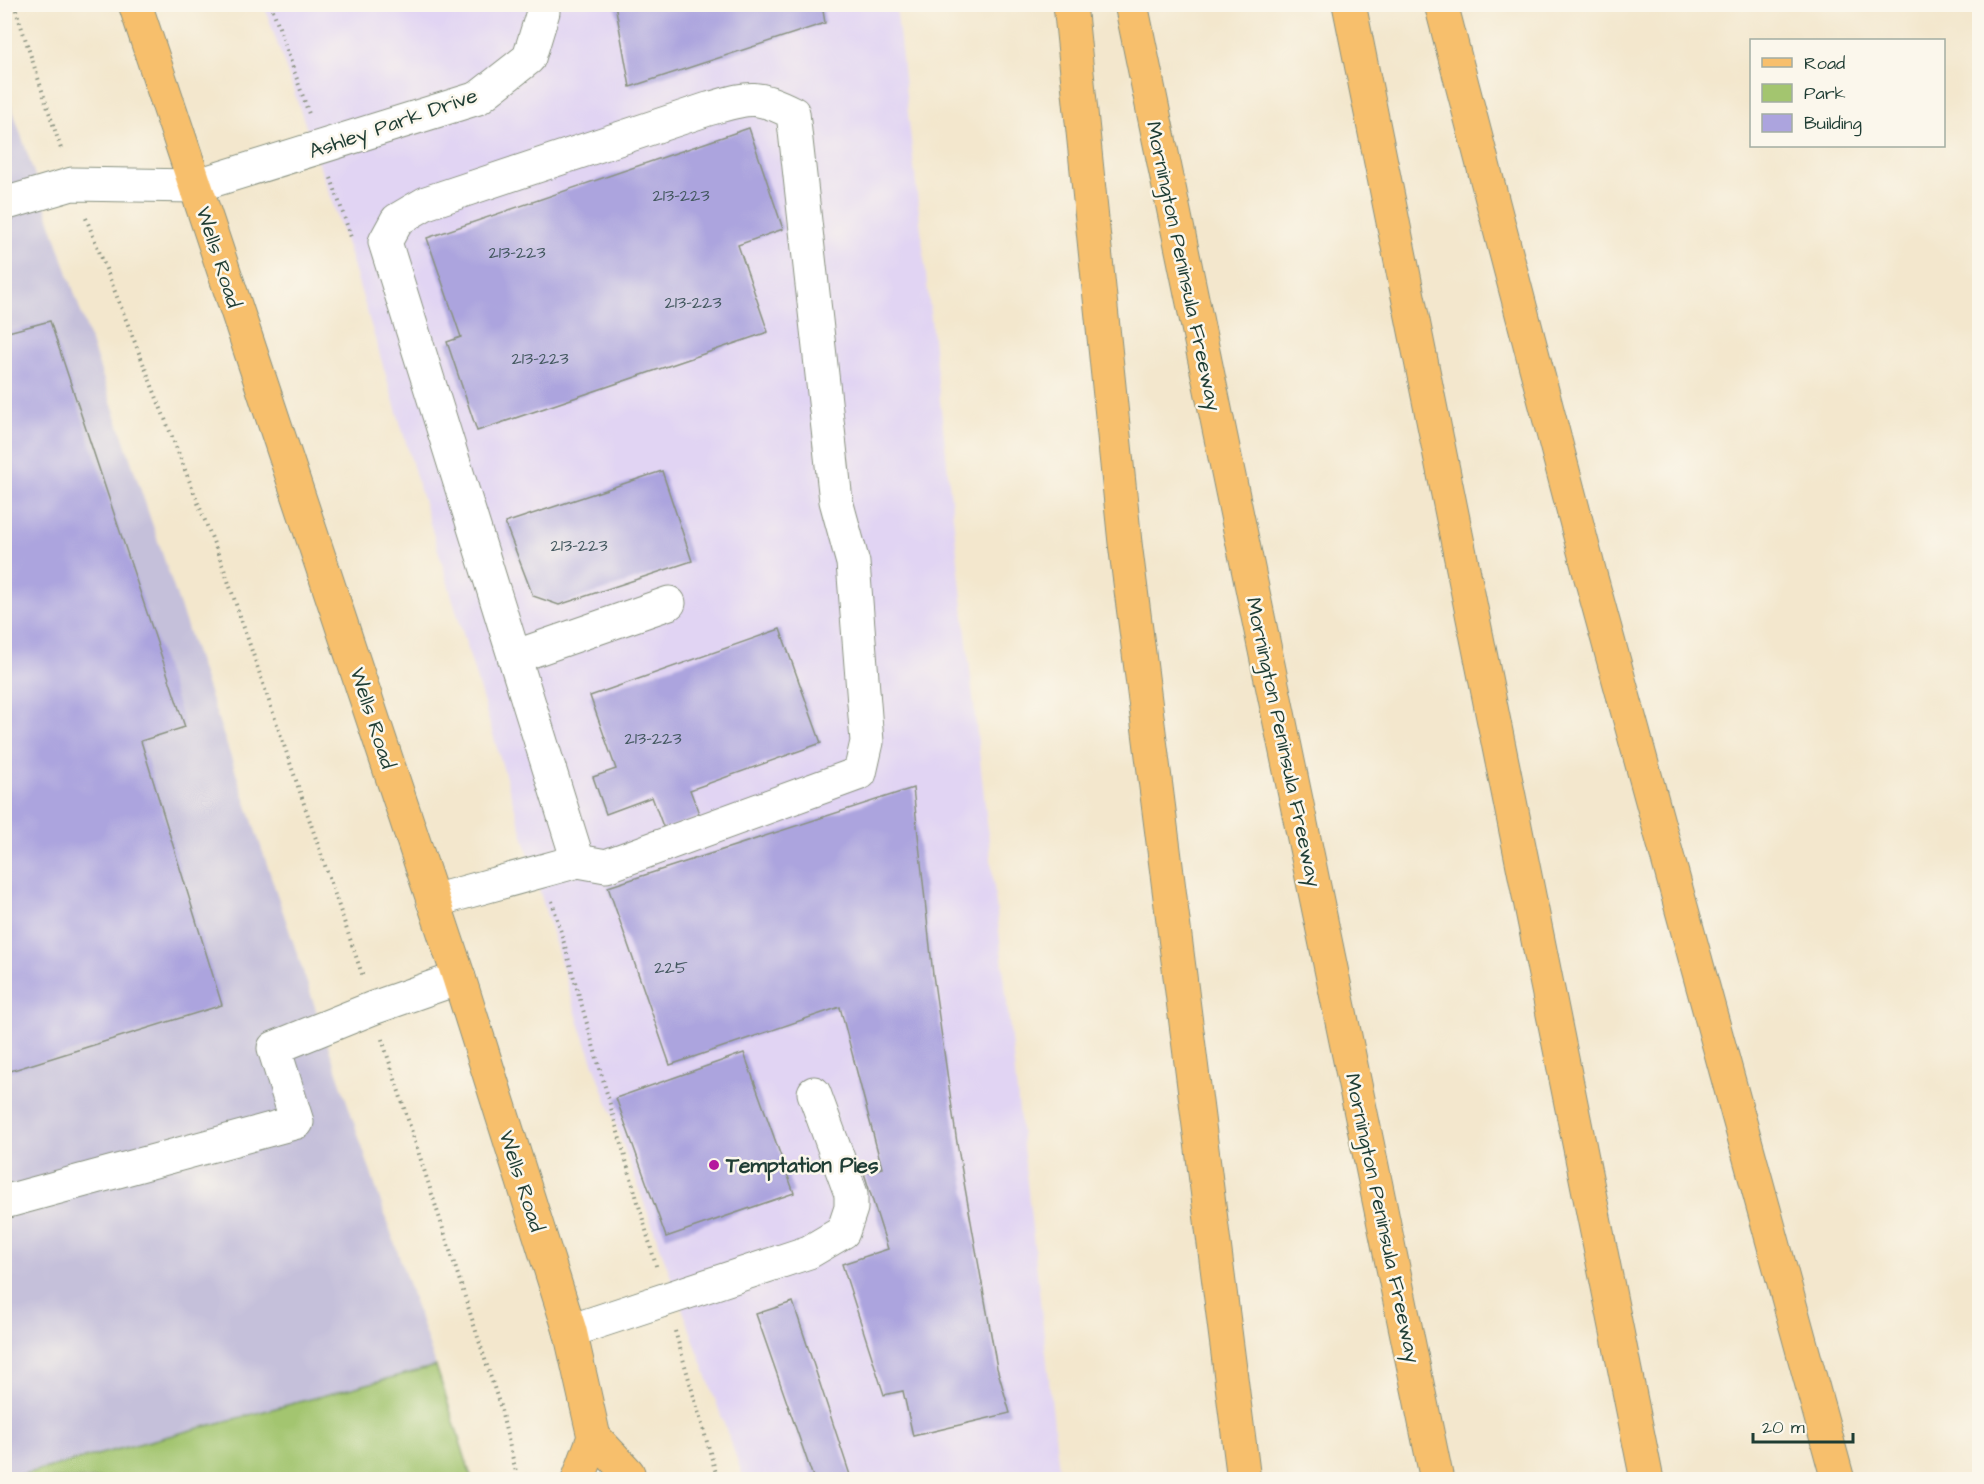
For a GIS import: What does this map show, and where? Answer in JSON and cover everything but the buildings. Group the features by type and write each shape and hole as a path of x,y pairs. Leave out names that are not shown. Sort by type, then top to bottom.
{"main road":[{"name":"Wells Road","path":"135,4 459,978 570,1331 594,1437"},
{"path":"1070,4 1125,543 1244,1479"},
{"name":"Mornington Peninsula Freeway","path":"1131,4 1437,1479"},
{"path":"1349,4 1647,1479"},
{"path":"1440,4 1591,578 1838,1479"},
{"path":"578,1479 594,1437 628,1473 630,1479"}],"street":[{"name":"Ashley Park Drive","path":"4,204 72,184 195,186 478,98 528,58 543,12 542,4"},
{"path":"434,901 578,861 606,866 860,773 867,742 853,563 836,501 793,113 770,101 751,97 708,109 426,203 397,220 386,242 578,861"},
{"path":"514,657 669,603"},
{"path":"4,1202 297,1122 274,1048 373,1008 459,978"},
{"path":"570,1331 808,1252 843,1232 851,1208 851,1194 814,1093"}],"path":[{"path":"14,4 72,184 224,569 373,1008 500,1406 518,1479"},
{"path":"271,4 351,238"},
{"path":"542,870 718,1479"}],"shaded area":[{"path":"264,5 896,5 1060,1479 744,1479 579,1023 348,248"},
{"path":"4,84 436,1366 5,1479 4,1479"}],"green space":[{"path":"436,1366 472,1479 5,1479"}],"place":[{"name":"Temptation Pies","path":"714,1165"}]}
